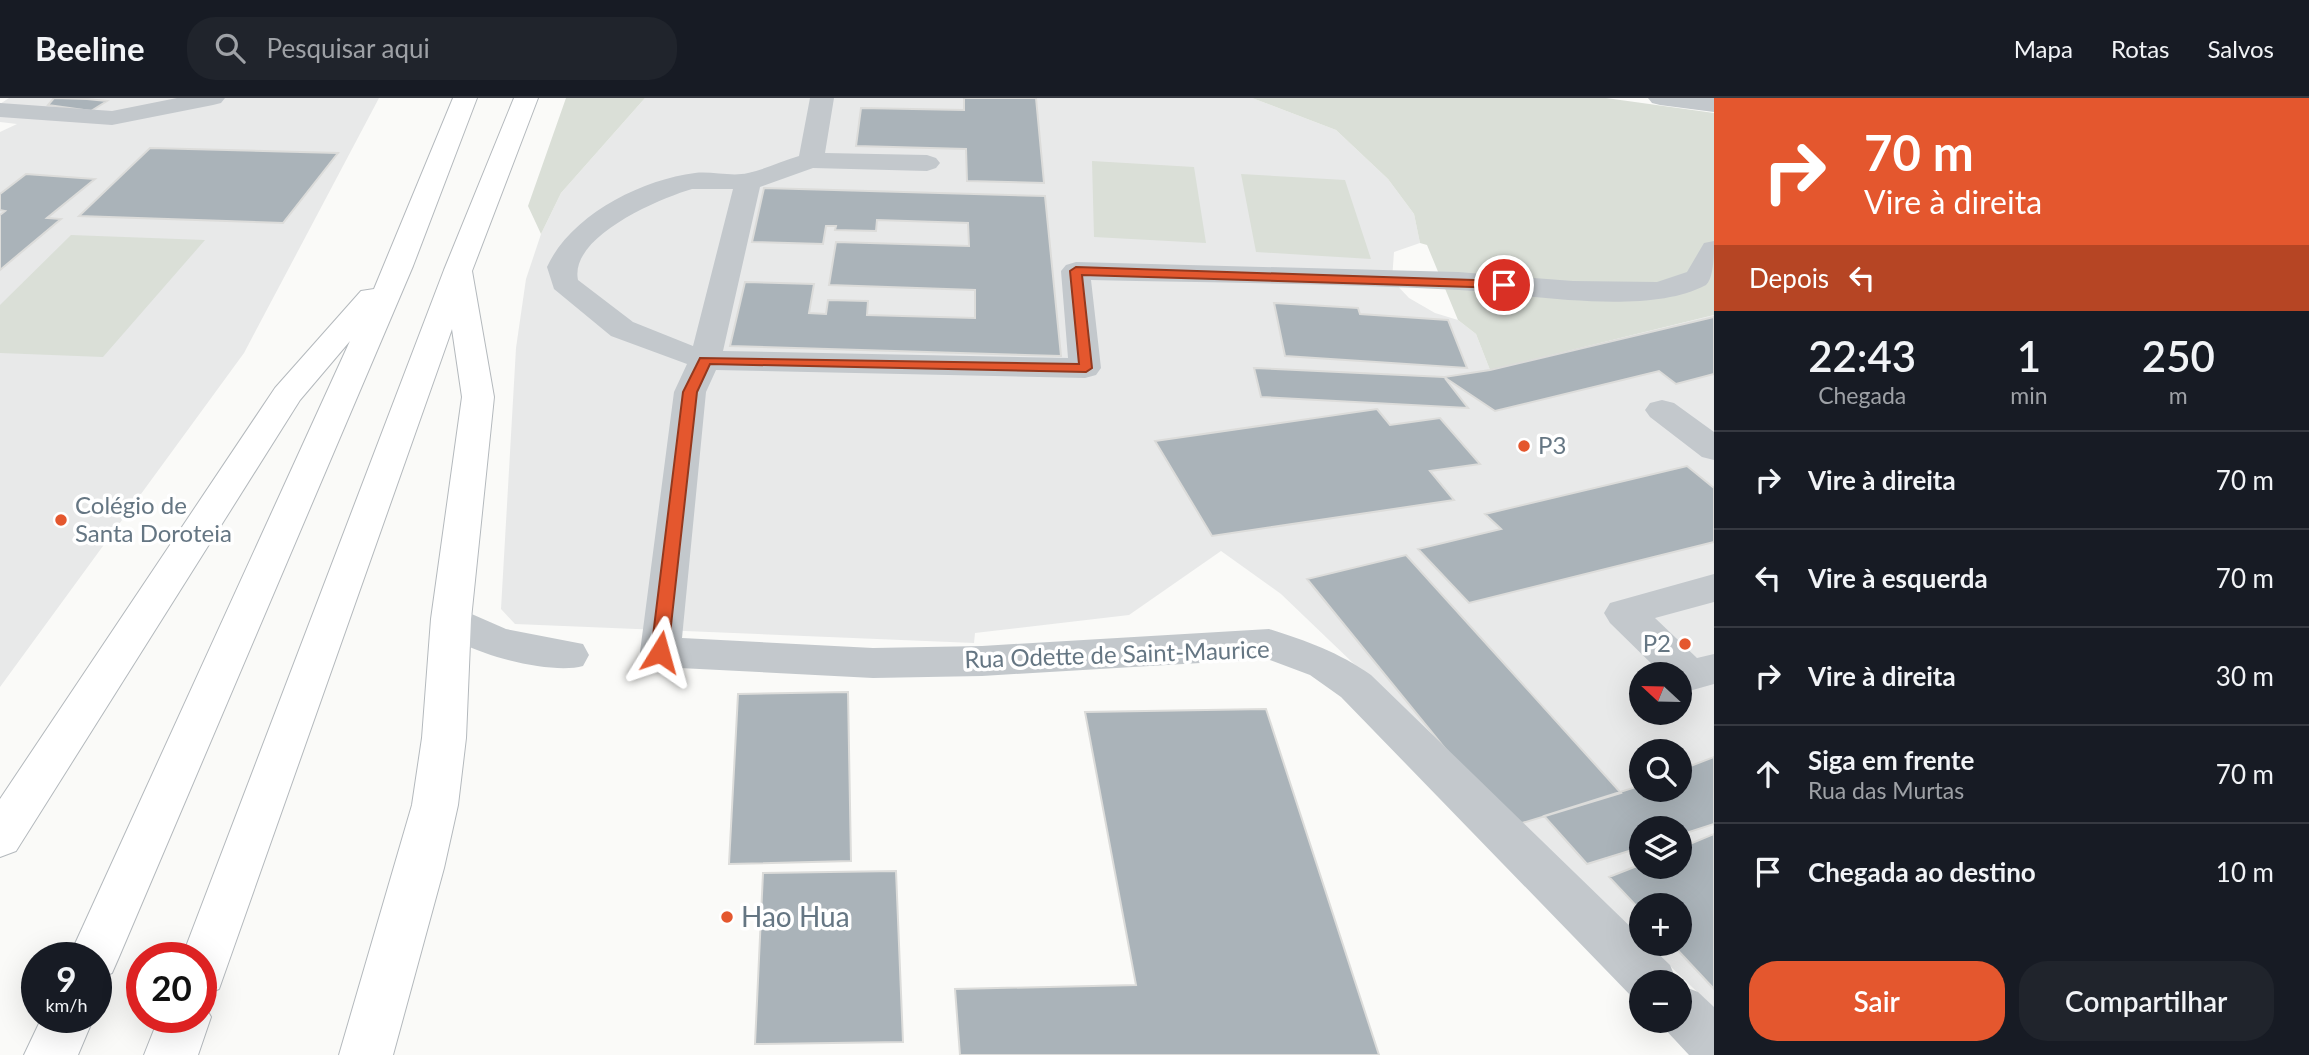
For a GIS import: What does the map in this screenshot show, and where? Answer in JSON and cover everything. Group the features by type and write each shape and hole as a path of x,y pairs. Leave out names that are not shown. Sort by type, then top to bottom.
{"highway":[{"path":"101,942 398,266 465,98"},
{"path":"213,942 458,271 526,98"},
{"path":"0,837 287,395 398,266"},
{"path":"366,1055 435,805 444,738 451,619 478,397 458,271"},
{"path":"51,1055 61,1033"},
{"path":"171,1055 179,1033"}],"street":[{"path":"92,98 206,100"},
{"path":"811,160 822,98"},
{"path":"1660,98 1714,105"},
{"path":"0,110 112,118 206,100"},
{"path":"927,163 811,160 748,182 704,180 663,190 588,229 573,244 559,274 564,283 622,328 650,342 705,360 1086,368 1076,271 1458,281 1573,290 1660,291 1698,278 1714,248"},
{"path":"705,360 748,182"},
{"name":"Rua Odette de Saint-Maurice","path":"705,360 690,392 660,652 873,663 982,661 1269,644 1325,664 1356,686 1640,970"},
{"path":"1662,410 1714,449"},
{"path":"1714,588 1624,613 1689,675 1714,669"},
{"path":"451,619 476,635 499,645 569,655"},
{"path":"1692,1021 1714,1044"}],"shaded area":[{"name":"Colégio de Santa Doroteia","path":"9,98 379,98 244,353 0,687 0,132 17,124 0,122 0,104"},
{"path":"566,98 645,98 561,193 541,234 528,206"},
{"path":"645,98 1252,98 1336,130 1388,179 1414,214 1420,243 1394,252 1392,280 1409,298 1435,313 1458,320 1476,334 1490,370 1714,315 1714,1008 1692,987 1692,970 1674,970 1660,956 1692,956 1692,893 1629,893 1629,928 1281,594 1221,551 1129,615 975,633 974,643 515,624 501,609 516,348 526,279 541,234 561,193"},
{"path":"1252,98 1606,98 1714,113 1714,315 1490,370 1476,334 1458,320 1427,245 1420,243 1414,214 1388,179 1336,130"},
{"path":"1092,161 1194,167 1206,243 1094,237"},
{"path":"1241,174 1345,180 1371,259 1256,252"},
{"path":"71,235 205,240 103,357 0,353 0,305"}],"building":[{"path":"54,98 107,101 91,111 48,105"},
{"path":"964,98 1036,98 1044,183 967,181 966,149 856,146 861,108 964,110"},
{"path":"150,148 338,153 283,223 79,216"},
{"path":"26,174 95,179 47,218 61,219 0,270 0,215 5,211 0,210 0,194"},
{"path":"764,188 1045,196 1061,356 730,346 745,282 814,284 809,313 826,314 828,300 868,301 867,315 975,318 975,290 829,285 836,242 969,246 968,223 877,220 876,231 835,230 836,226 826,226 823,244 752,242"},
{"path":"1274,303 1358,308 1360,314 1448,320 1467,368 1285,356"},
{"path":"1714,317 1714,374 1676,384 1659,371 1495,411 1444,377 1490,370"},
{"path":"1254,368 1444,377 1468,408 1261,397"},
{"path":"1377,409 1390,425 1440,418 1480,464 1430,471 1454,500 1212,536 1155,441"},
{"path":"1687,466 1714,488 1714,542 1469,603 1418,549 1501,529 1485,514"},
{"path":"1406,555 1621,793 1509,827 1307,579"},
{"path":"848,692 851,861 729,864 738,694"},
{"path":"1266,709 1379,1055 960,1055 955,989 1136,985 1085,712"},
{"path":"1714,757 1714,824 1692,831 1692,816 1629,816 1629,851 1587,864 1544,816 1629,789 1629,802 1692,802 1692,765"},
{"path":"1714,834 1714,989 1683,956 1692,956 1692,893 1629,893 1629,898 1609,877 1629,869 1629,879 1692,879 1692,843"},
{"path":"896,871 903,1042 755,1044 763,873"}],"place":[{"name":"P3","path":"1524,446"},
{"name":"Colégio de Santa Doroteia","path":"61,520"},
{"name":"P2","path":"1685,644"},
{"name":"Hao Hua","path":"727,917"}],"route":[{"path":"660,652 690,392 705,360 1086,368 1076,271 1458,281 1504,285"}]}
